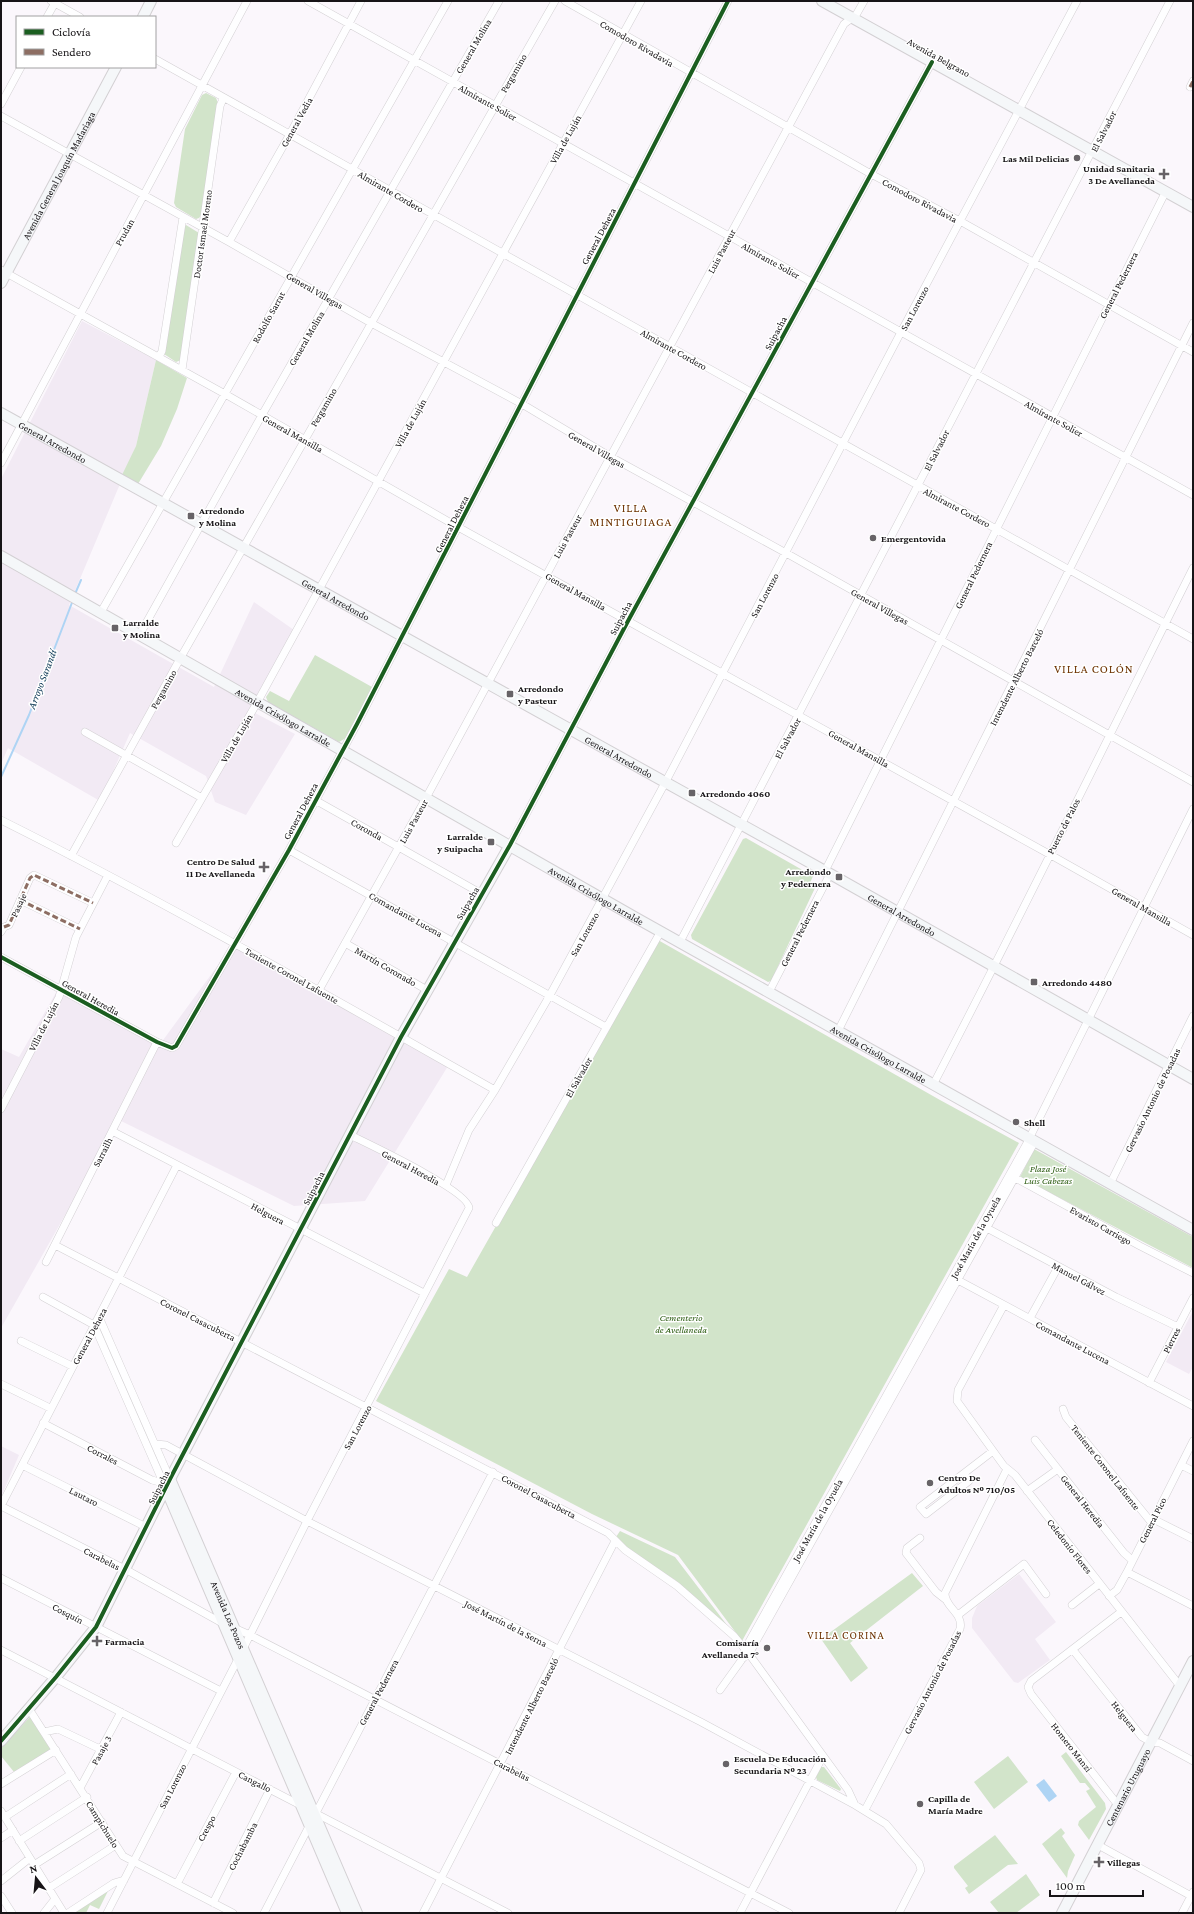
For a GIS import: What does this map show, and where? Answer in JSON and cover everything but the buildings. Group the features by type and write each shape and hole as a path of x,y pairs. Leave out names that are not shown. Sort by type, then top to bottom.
{"street":[{"path":"144,16 151,1"},
{"name":"Prudan","path":"1,462 248,1"},
{"name":"Almirante Solier","path":"308,1 1193,495"},
{"name":"General Vedia","path":"229,242 290,134 361,1"},
{"name":"Rodolfo Sarrat","path":"101,612 162,502 448,1"},
{"name":"General Molina","path":"140,634 262,415 499,1"},
{"name":"Pergamino","path":"71,856 181,657 494,105 555,1"},
{"name":"Comodoro Rivadavia","path":"565,1 871,174 960,221 1193,352"},
{"name":"Villa de Luján","path":"176,843 258,701 641,1"},
{"name":"General Deheza","path":"174,1048 289,850 342,751 522,404 576,294 728,1"},
{"name":"Avenida Belgrano","path":"822,1 1165,193 1193,207"},
{"name":"Luis Pasteur","path":"319,990 426,798 611,458 844,24 859,12 864,1"},
{"name":"San Lorenzo","path":"446,1185 469,1130 495,1090 550,995 665,784 901,332 1077,1"},
{"name":"El Salvador","path":"680,942 1170,1"},
{"path":"47,16 54,2 78,16"},
{"name":"Almirante Cordero","path":"156,60 223,98 392,190 432,214 752,393 997,528 1193,639"},
{"name":"Suipacha","path":"1,1741 56,1678 96,1627 166,1484 184,1455 401,1037 454,941 510,845 569,730 811,282 932,62"},
{"path":"1,104 20,68"},
{"name":"Avenida General Joaquín Madariaga","path":"1,283 4,271 115,68"},
{"name":"Doctor Ismael Moreno","path":"182,370 220,106 223,98"},
{"name":"General Villegas","path":"1,116 229,242 443,363 522,404 611,458 786,553 1193,782"},
{"name":"General Pedernera","path":"769,992 828,873 881,760 1165,193"},
{"path":"159,357 162,352 183,217"},
{"name":"General Mansilla","path":"4,271 379,480 458,527 881,760 1193,935"},
{"name":"Intendente Alberto Barceló","path":"838,1031 1193,323"},
{"name":"General Arredondo","path":"1,413 402,637 488,683 665,784 828,873 1193,1079"},
{"name":"Avenida Crisólogo Larralde","path":"1,556 181,657 342,751 603,899 1032,1141 1192,1229"},
{"name":"Puerto de Palos","path":"933,1085 994,967 1049,854 1193,568"},
{"path":"85,732 202,798"},
{"name":"Coronda","path":"315,800 482,894"},
{"name":"José María de la Oyuela","path":"720,1690 745,1654 1032,1141 1089,1020 1193,809"},
{"name":"Teniente Coronel Lafuente","path":"1,820 108,875 319,990 495,1090"},
{"name":"Comandante Lucena","path":"289,850 606,1027"},
{"name":"Pasaje","path":"1,932 4,927 9,925 32,875 37,875 93,903"},
{"name":"Villa de Luján","path":"1,1109 61,989 80,929 108,875"},
{"path":"20,900 80,929"},
{"name":"El Salvador","path":"496,1223 660,931"},
{"name":"Martín Coronado","path":"345,943 427,990"},
{"name":"General Heredia","path":"1,957 157,1042 174,1048"},
{"name":"Gervasio Antonio de Posadas","path":"1110,1184 1193,1016"},
{"name":"Sarrailh","path":"46,1262 157,1042"},
{"name":"Helguera","path":"112,1131 424,1294"},
{"name":"General Heredia","path":"350,1135 446,1185 469,1204"},
{"name":"General Deheza","path":"1,1506 72,1366 120,1279 177,1165"},
{"name":"Evaristo Carriego","path":"1012,1176 1140,1246 1193,1273"},
{"name":"San Lorenzo","path":"243,1649 307,1521 367,1408 469,1208 469,1204"},
{"name":"Manuel Gálvez","path":"984,1227 1058,1267 1178,1327"},
{"name":"Coronel Casacuberta","path":"55,1245 608,1533 631,1554 683,1591 720,1623 823,1756 848,1790 855,1804"},
{"path":"1030,1318 1058,1267"},
{"name":"Comandante Lucena","path":"955,1278 1193,1406"},
{"path":"43,1297 94,1325"},
{"name":"Pierres","path":"1149,1383 1193,1298"},
{"name":"Celedonio Flores","path":"1004,1305 958,1390 956,1396 959,1406 1007,1469 1015,1475 1180,1686"},
{"name":"Avenida Los Pozos","path":"99,1316 156,1444 166,1484 222,1622 347,1913"},
{"name":"Avenida Los Pozos","path":"94,1325 166,1484 234,1628 357,1913"},
{"path":"21,1341 72,1366"},
{"path":"1,1384 50,1408"},
{"name":"Teniente Coronel Lafuente","path":"1063,1409 1076,1429 1152,1520 1193,1539"},
{"name":"Corrales","path":"43,1424 152,1480 166,1484"},
{"name":"General Heredia","path":"1035,1440 1124,1553 1132,1560"},
{"name":"General Pico","path":"1109,1596 1117,1590 1127,1572 1193,1441"},
{"name":"José Martín de la Serna","path":"156,1444 166,1445 307,1521 701,1722 809,1781 855,1804"},
{"path":"964,1474 969,1481 926,1514 920,1507 994,1451"},
{"name":"Lautaro","path":"22,1465 146,1527"},
{"path":"1181,1465 1193,1472"},
{"path":"946,1599 947,1588 1007,1469"},
{"path":"1027,1491 1058,1469"},
{"name":"General Pedernera","path":"264,1913 493,1472"},
{"name":"Carabelas","path":"1,1506 125,1569 222,1622"},
{"name":"Gervasio Antonio de Posadas","path":"866,1810 960,1629 960,1620 958,1615 946,1599 936,1592 906,1553 907,1548 920,1538"},
{"name":"Intendente Alberto Barceló","path":"423,1913 442,1879 615,1541"},
{"path":"958,1615 1024,1564 1046,1594"},
{"path":"1127,1572 1193,1606"},
{"name":"Cosquín","path":"1,1578 221,1691"},
{"path":"1072,1605 1099,1584"},
{"path":"1073,1650 1121,1612"},
{"name":"Carabelas","path":"234,1628 250,1634 789,1913"},
{"name":"Helguera","path":"1073,1650 1142,1737 1151,1742 1160,1743 1193,1761"},
{"name":"Homero Manzi","path":"1073,1650 1031,1681 1028,1687 1031,1694 1118,1805"},
{"name":"Cangallo","path":"1,1651 300,1804 508,1913"},
{"name":"San Lorenzo","path":"107,1913 238,1659"},
{"name":"Centenario Uruguayo","path":"1062,1913 1193,1661"},
{"name":"Campichuelo","path":"29,1709 87,1797 123,1856 233,1913"},
{"name":"Pasaje 3","path":"80,1788 121,1712"},
{"path":"44,1732 58,1729 98,1748 102,1747"},
{"path":"1,1784 56,1750"},
{"path":"740,1913 823,1756"},
{"name":"Crespo","path":"177,1884 236,1772"},
{"path":"64,1913 3,1814 71,1774"},
{"name":"Cochabamba","path":"213,1903 270,1789"},
{"path":"20,1841 87,1797"},
{"path":"855,1804 883,1821 893,1830 919,1863 921,1870 899,1913"},
{"path":"34,1865 102,1822"},
{"path":"1,1838 13,1830"},
{"path":"49,1888 116,1845"},
{"path":"1098,1845 1192,1895 1182,1913"},
{"path":"1,1881 30,1858"},
{"path":"68,1913 114,1883 124,1880"},
{"path":"1,1896 12,1913"},
{"path":"44,1913 55,1899"}],"shaded area":[{"path":"82,321 156,360 136,446 69,605 214,687 254,602 294,630 249,710 295,734 246,815 215,802 206,776 130,733 100,801 8,748 1,764 1,479"},
{"path":"232,946 448,1066 365,1201 294,1206 119,1120 1,1328 1,1049 19,1057 57,991 158,1047"},
{"path":"1193,1311 1193,1367 1189,1374 1166,1362"},
{"path":"1,1446 19,1455 1,1497"},
{"path":"1019,1574 1056,1622 1035,1639 1050,1660 1018,1683 1014,1682 972,1628 972,1618 977,1606"}],"green space":[{"path":"206,93 216,98 218,103 202,214 196,219 176,207 174,203 185,129 202,95"},
{"path":"186,225 199,233 181,360 176,362 164,354 183,227"},
{"path":"156,360 187,378 177,409 161,446 138,484 122,475 136,446"},
{"path":"315,655 372,687 346,738 339,742 268,702 266,697 270,691 289,701"},
{"path":"746,838 813,876 810,883 815,888 771,981 768,982 692,939 691,935 743,839"},
{"name":"Cementerio de Avellaneda","path":"658,940 940,1100 1019,1143 742,1641 678,1555 592,1514 376,1401 449,1269 467,1277"},
{"name":"Plaza José Luis Cabezas","path":"1034,1149 1193,1237 1193,1268 1020,1177"},
{"path":"620,1531 675,1557 730,1629 675,1580 629,1550 616,1537"},
{"path":"912,1573 923,1586 850,1643 868,1668 851,1682 821,1639"},
{"path":"30,1717 52,1749 14,1772 1,1756 1,1748"},
{"path":"1066,1752 1105,1803 1106,1809 1089,1840 1078,1825 1079,1821 1096,1807 1086,1791 1090,1789 1085,1783 1080,1783 1061,1756"},
{"path":"1008,1756 1028,1782 994,1809 974,1782"},
{"path":"821,1767 824,1767 841,1789 840,1791 817,1780 816,1777"},
{"path":"1061,1828 1065,1833 1062,1836 1075,1855 1068,1871 1067,1878 1042,1844"},
{"path":"995,1835 1018,1864 1008,1865 969,1894 965,1888 968,1886 954,1866"},
{"path":"1026,1874 1040,1895 1016,1913 999,1913 990,1902"},
{"path":"109,1889 99,1909 90,1905 86,1913 72,1913"}],"water":[{"path":"1044,1779 1057,1796 1049,1802 1036,1785"}],"waterway":[{"name":"Arroyo Sarandí","path":"75,594 81,580"},
{"name":"Arroyo Sarandí","path":"1,777 29,715 73,600"}],"marked path":[{"path":"1190,87 1193,81"},
{"path":"4,927 9,925 30,878 34,875 93,903"},
{"path":"20,900 80,929"}],"cycle path":[{"path":"1,957 157,1042 172,1048 176,1046 289,850 357,724 728,1"},
{"path":"1,1741 56,1677 96,1627 170,1479 401,1037 510,845 628,621 932,62"}],"place":[{"name":"Las Mil Delicias","path":"1077,158"},
{"name":"Unidad Sanitaria 3 De Avellaneda","path":"1164,174"},
{"name":"Arredondo y Molina","path":"191,516"},
{"name":"Emergentovida","path":"873,538"},
{"name":"Larralde y Molina","path":"115,628"},
{"name":"Arredondo y Pasteur","path":"510,694"},
{"name":"Arredondo 4060","path":"692,793"},
{"name":"Larralde y Suipacha","path":"491,842"},
{"name":"Centro De Salud 11 De Avellaneda","path":"264,867"},
{"name":"Arredondo y Pedernera","path":"839,877"},
{"name":"Arredondo 4480","path":"1034,982"},
{"name":"Shell","path":"1016,1122"},
{"name":"Centro De Adultos Nº 710/05","path":"930,1483"},
{"name":"Farmacia","path":"97,1641"},
{"name":"Comisaría Avellaneda 7°","path":"767,1648"},
{"name":"Escuela De Educación Secundaria Nº 23","path":"726,1764"},
{"name":"Capilla de María Madre","path":"920,1804"},
{"name":"Villegas","path":"1099,1862"}],"district":[{"name":"VILLA MINTIGUIAGA","path":"631,515"},
{"name":"VILLA COLÓN","path":"1094,669"},
{"name":"VILLA CORINA","path":"846,1635"}]}
